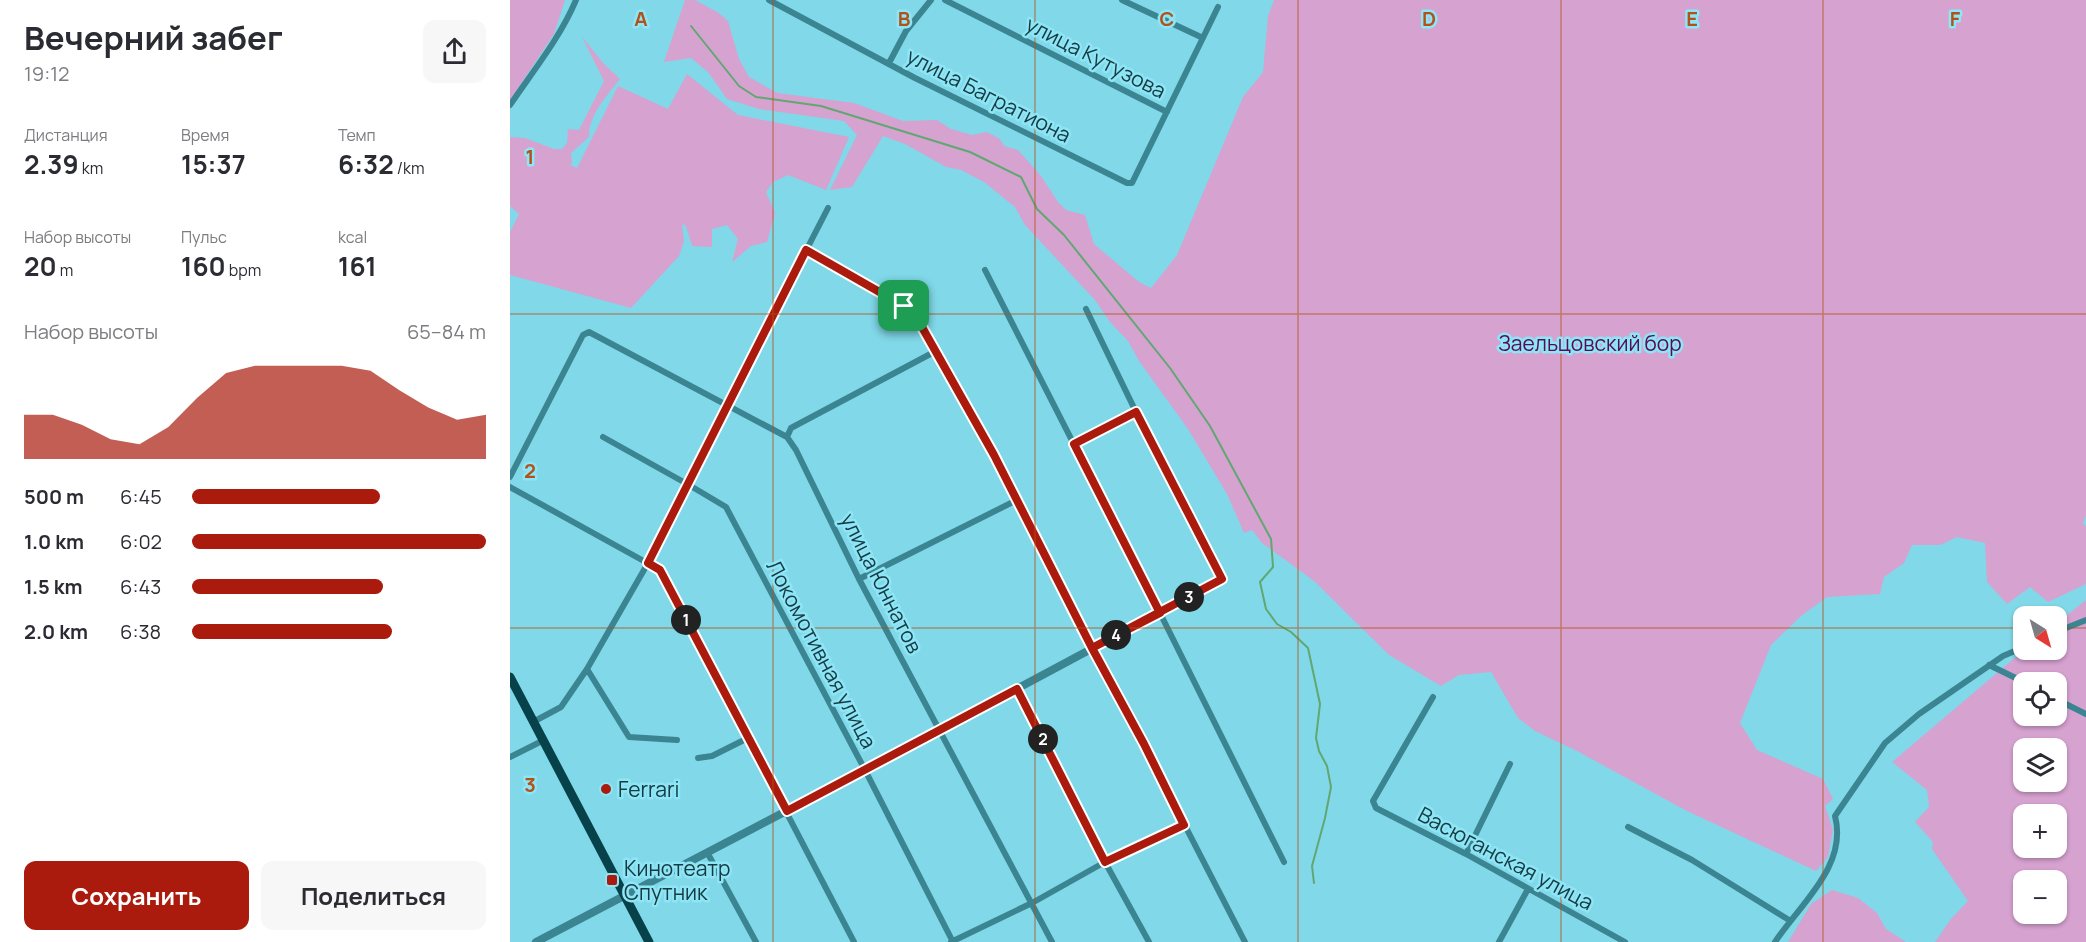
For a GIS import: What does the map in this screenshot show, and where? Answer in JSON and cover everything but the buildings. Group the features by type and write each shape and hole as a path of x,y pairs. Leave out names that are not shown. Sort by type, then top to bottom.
{"main road":[{"path":"510,677 649,942"}],"street":[{"path":"510,105 550,47 576,0"},
{"name":"улица Багратиона","path":"769,0 915,78 1127,183 1132,183 1167,112"},
{"path":"889,63 906,31 931,0"},
{"name":"улица Кутузова","path":"945,0 1167,112"},
{"path":"1122,0 1203,38"},
{"path":"1167,112 1218,7"},
{"path":"533,722 561,707 587,669 648,563 828,208"},
{"path":"806,250 904,306 918,320 1017,500 1245,942"},
{"path":"985,270 1284,862"},
{"path":"536,942 865,770 1222,579 1086,309"},
{"path":"510,477 583,335 589,332 787,437 791,428 936,351"},
{"path":"1074,444 1136,412"},
{"name":"Локомотивная улица","path":"603,437 726,507 865,770 952,942"},
{"name":"улица Юннатов","path":"787,437 796,450 859,579 1052,942"},
{"path":"510,487 660,570 854,942"},
{"path":"859,579 1017,500"},
{"path":"2067,628 2086,620"},
{"path":"1775,942 1789,920 1822,882 1833,859 1839,831 1835,816 1885,743 1919,714 1989,665 2013,652"},
{"path":"1989,665 2013,677"},
{"path":"587,669 629,737 677,740"},
{"path":"1017,689 1105,862 1149,942"},
{"name":"Васюганская улица","path":"1432,697 1373,801 1376,808 1466,854 1625,942"},
{"path":"2067,704 2086,714"},
{"path":"699,758 712,756 747,738"},
{"path":"510,757 544,740"},
{"path":"1466,854 1510,764"},
{"path":"952,942 1032,903 1105,862 1184,825"},
{"path":"1628,827 1692,860 1789,920"},
{"path":"707,852 756,942"},
{"path":"1509,942 1501,940 1528,889"}],"green space":[{"path":"510,0 565,0 554,34 510,100"},
{"name":"Заельцовский бор","path":"685,0 695,0 719,13 728,21 739,59 749,77 777,93 854,103 903,121 937,120 951,129 972,135 987,132 1000,139 1004,146 1018,150 1066,210 1085,215 1094,244 1139,282 1151,288 1177,255 1243,97 1263,72 1268,16 1274,0 2086,0 2086,515 2083,523 2086,527 2086,584 2048,602 2030,587 2007,604 1987,582 1985,543 1957,537 1940,545 1912,545 1904,563 1884,577 1880,594 1827,597 1801,616 1771,645 1740,723 1757,750 1823,779 1833,799 1825,806 1833,830 1828,857 1816,871 1687,811 1577,751 1535,731 1518,718 1491,672 1459,675 1441,686 1389,655 1314,581 1262,543 1252,530 1244,533 1227,494 1188,429 1139,361 1128,341 1110,322 1095,300 1025,225 1015,207 984,182 961,170 946,167 905,144 883,136 852,187 830,190 857,135 844,121 759,109 727,99 708,72 691,58 664,62"},
{"path":"582,37 604,64 620,79 595,113 589,137 571,153 572,163 570,165 577,168 618,86 668,109 687,74 738,115 849,137 826,190 788,175 773,182 766,192 775,213 767,242 751,246 732,262 738,239 727,225 712,229 712,247 692,246 686,226 682,224 684,241 679,256 631,308 510,275 510,232 519,214 510,206 510,137 525,138 554,149 562,149 567,143 568,129 579,130 604,81"},
{"path":"2086,600 2086,942 1935,942 1951,919 1968,901 1932,849 1933,842 1915,822 1929,807 1927,790 1892,762 2013,659 2067,660 2067,615"},
{"path":"1832,890 1858,898 1877,913 1886,929 1906,942 1788,942 1811,904"}],"waterway":[{"path":"691,26 739,86 756,97 821,106 970,152 1021,177 1037,209 1064,235 1170,368 1210,426 1271,539 1273,567 1260,582 1266,609 1277,624 1291,632 1308,648 1320,704 1316,738 1319,751 1327,766 1331,787 1312,866 1314,883"}],"place":[{"name":"Ferrari","path":"606,789"},
{"name":"Кинотеатр Спутник","path":"612,880"}],"route":[{"path":"904,306 806,250 648,563 660,570 787,811 1017,689 1105,862 1184,825 1144,744 1092,648 1160,613 1222,579 1136,412 1074,444 1160,613 1092,648 994,455 918,320 904,306"}]}
